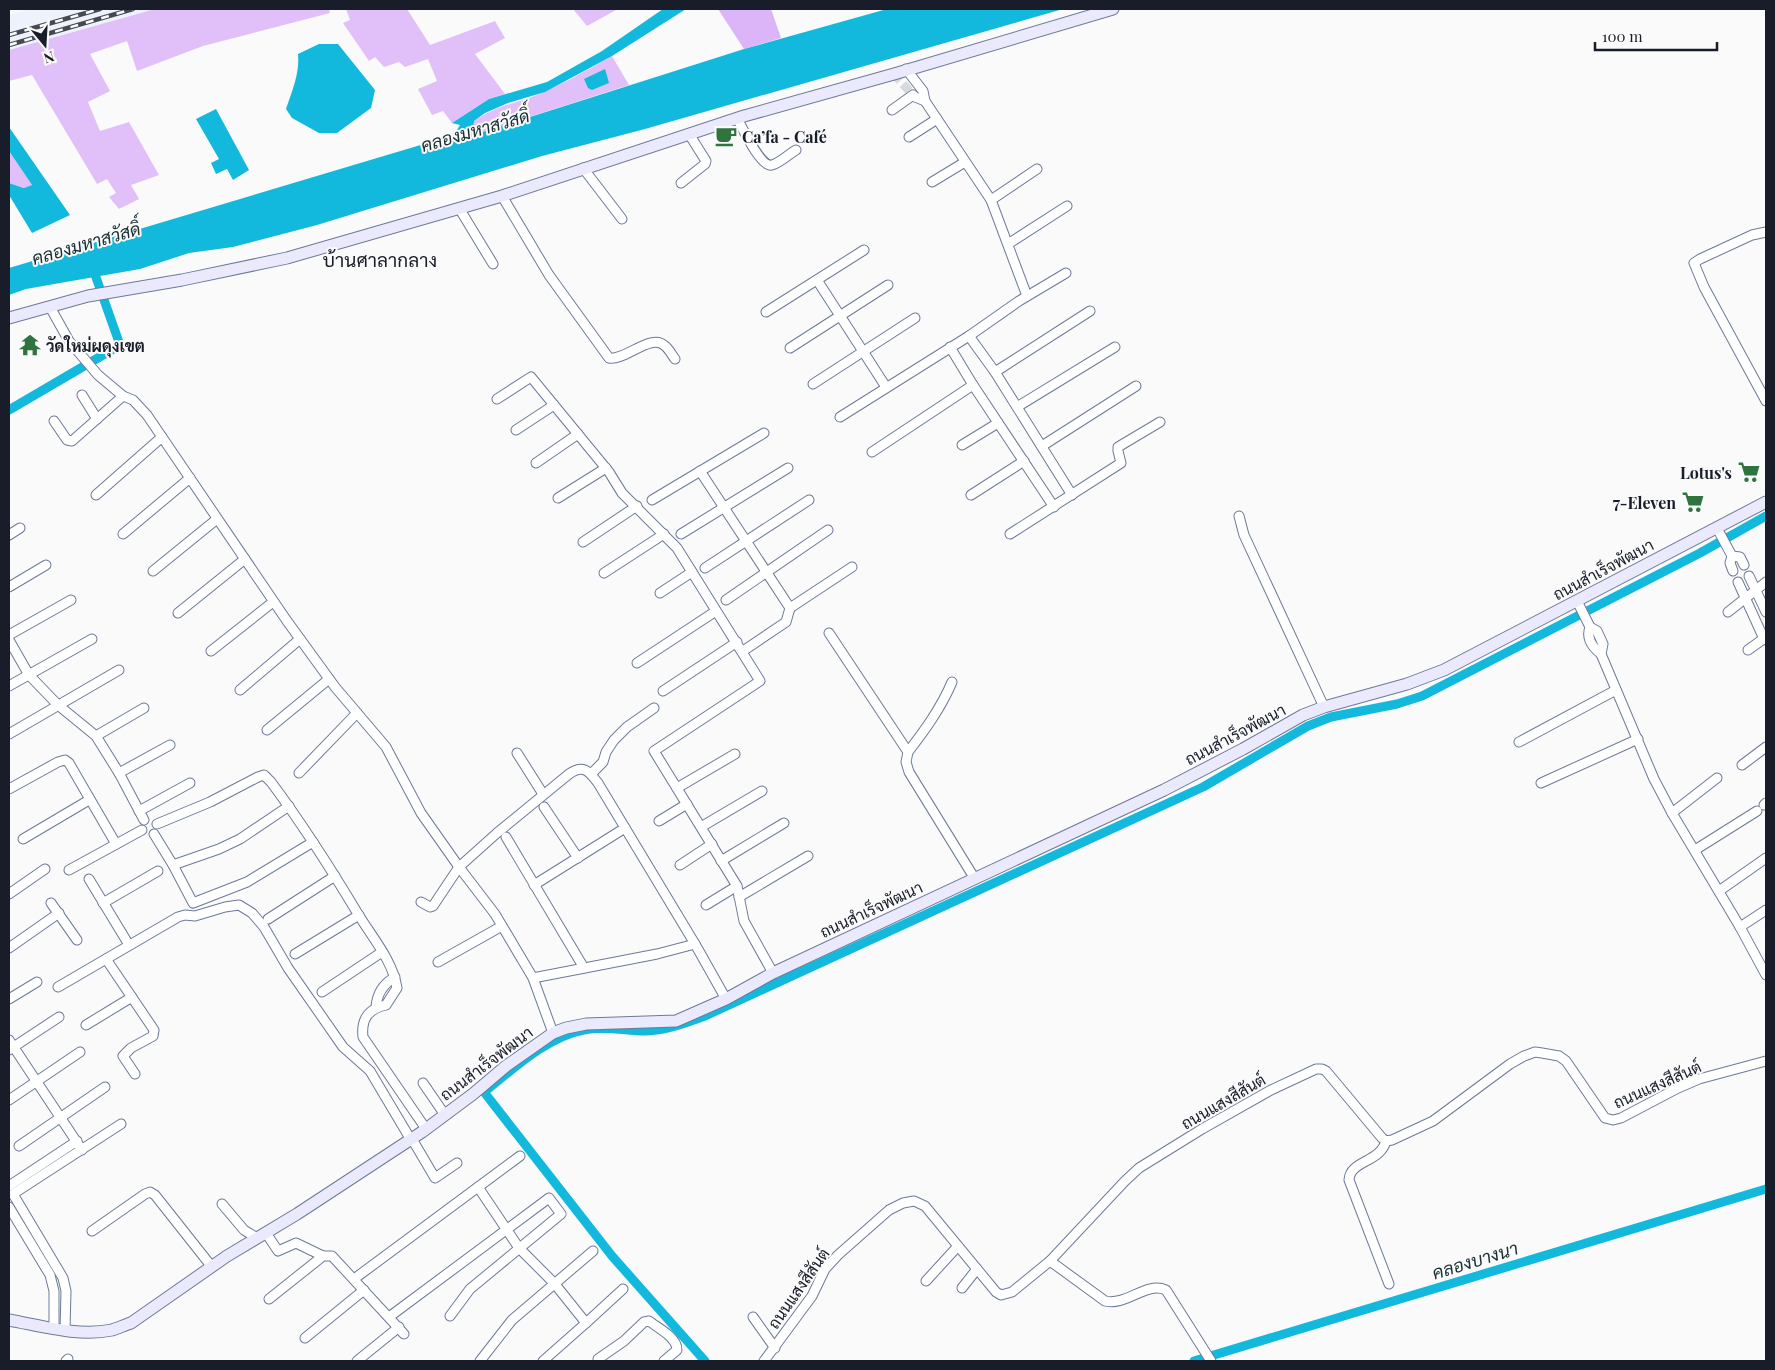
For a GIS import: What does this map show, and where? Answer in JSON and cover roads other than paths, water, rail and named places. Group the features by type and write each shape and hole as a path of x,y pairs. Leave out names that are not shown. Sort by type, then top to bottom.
{"street":[{"path":"9,318 88,296 182,280 287,258 502,196 737,118 1113,9"},
{"path":"906,69 923,91 925,101 991,200 1027,296"},
{"path":"892,110 913,95 925,101"},
{"path":"737,118 765,164 769,166 796,150"},
{"path":"908,138 937,119"},
{"path":"681,183 705,164 706,161 689,134"},
{"path":"932,182 965,162"},
{"path":"583,168 622,219"},
{"path":"991,200 1037,169"},
{"path":"502,196 549,275 609,358 620,357 643,345 659,342 664,344 675,359"},
{"path":"1008,244 1067,206"},
{"path":"459,208 492,264"},
{"path":"1766,232 1752,235 1700,259 1694,264 1704,287 1766,402"},
{"path":"766,312 864,250"},
{"path":"840,418 969,336 1027,296 1066,273"},
{"path":"818,280 886,387"},
{"path":"790,348 888,286"},
{"path":"50,306 69,341 80,355 98,375 123,396 133,400 147,415 300,639 329,679 386,747 421,813 459,868 495,914 533,978 553,1033"},
{"path":"995,372 1090,311"},
{"path":"813,384 915,318"},
{"path":"969,336 995,372 1072,495"},
{"path":"950,347 1054,507"},
{"path":"1017,407 1115,347"},
{"path":"497,399 531,377 606,468 622,493 677,548 760,681 654,751 737,886 744,921 773,973"},
{"path":"872,452 973,385"},
{"path":"1042,446 1136,386"},
{"path":"82,394 97,419"},
{"path":"54,421 70,441 123,396"},
{"path":"516,430 554,405"},
{"path":"1010,534 1121,464 1118,447 1160,422"},
{"path":"962,445 998,423"},
{"path":"652,500 764,433"},
{"path":"536,463 578,434"},
{"path":"96,494 162,437"},
{"path":"971,495 1024,461"},
{"path":"558,498 606,468"},
{"path":"681,534 725,509 788,468"},
{"path":"700,471 790,608"},
{"path":"123,534 190,478"},
{"path":"705,568 809,500"},
{"name":"ถนนสำเร็จพัฒนา","path":"9,1320 60,1329 91,1332 112,1330 130,1323 212,1267 426,1129 553,1033 586,1024 676,1021 726,998 773,973 1164,790 1303,715 1324,707 1407,684 1444,670 1580,605 1719,532 1766,502"},
{"path":"583,542 637,506"},
{"path":"1239,516 1244,535 1324,707"},
{"path":"152,571 217,519"},
{"path":"9,535 20,528"},
{"path":"726,600 828,530"},
{"path":"1719,532 1731,554 1730,562 1733,571"},
{"path":"604,573 664,534"},
{"path":"1731,554 1740,558 1744,565"},
{"path":"178,613 245,559"},
{"path":"9,587 46,565"},
{"path":"742,651 786,622 790,608 852,567"},
{"path":"660,592 692,572"},
{"path":"1749,576 1766,612"},
{"path":"1738,582 1766,638 1748,650"},
{"path":"1728,612 1766,582"},
{"path":"9,634 71,600"},
{"path":"211,650 274,602"},
{"path":"1580,605 1589,625 1588,633 1593,648 1601,654 1654,779 1765,972"},
{"path":"637,662 716,611"},
{"path":"829,633 908,752"},
{"path":"9,686 92,639"},
{"path":"240,690 300,639"},
{"path":"9,640 29,675 58,705 96,736 119,773 144,820"},
{"path":"663,692 737,642"},
{"path":"9,734 119,670"},
{"path":"267,730 329,679"},
{"path":"952,682 944,700 908,752 906,762 910,772 975,879"},
{"path":"1519,742 1616,690"},
{"path":"96,736 144,708"},
{"path":"591,774 603,762 606,752 614,740 627,727 654,708"},
{"path":"299,773 357,713"},
{"path":"1541,783 1638,739"},
{"path":"119,773 170,745"},
{"path":"1742,765 1766,747"},
{"path":"516,753 543,794"},
{"path":"677,788 735,754"},
{"path":"9,789 65,760 69,763 116,844"},
{"path":"421,902 430,907 434,906 459,868 543,794 575,769 582,769 591,774 625,828 726,998"},
{"path":"157,824 210,802 258,776 264,775 313,842 382,952 395,977 386,983 377,997 376,1007 364,1019 362,1037 426,1129"},
{"path":"1672,813 1717,778"},
{"path":"139,811 190,783"},
{"path":"701,827 762,790"},
{"path":"23,839 89,800"},
{"path":"659,821 687,804"},
{"path":"173,865 203,855 240,839 288,806"},
{"path":"1695,850 1762,806"},
{"path":"544,807 578,858"},
{"path":"144,820 151,819 157,824"},
{"path":"142,830 141,827 144,820"},
{"path":"721,861 784,823"},
{"path":"142,830 148,835 154,834 157,831 157,824"},
{"path":"534,885 625,828"},
{"path":"69,870 142,830"},
{"path":"154,834 193,903 247,882 313,842"},
{"path":"506,837 584,968"},
{"path":"680,865 712,844"},
{"path":"739,897 808,856"},
{"path":"1720,891 1766,858"},
{"path":"9,894 45,869"},
{"path":"103,903 158,871"},
{"path":"268,919 335,876"},
{"path":"88,879 129,945"},
{"path":"706,905 737,886"},
{"path":"51,902 77,940"},
{"path":"58,987 178,917 186,915 195,916 238,905 252,913 264,927 288,968 343,1047 370,1071 435,1178 457,1163"},
{"path":"1740,927 1766,910"},
{"path":"9,948 59,914"},
{"path":"295,954 359,915"},
{"path":"438,962 502,926"},
{"path":"533,978 695,944"},
{"path":"322,992 382,952"},
{"path":"106,959 154,1030 153,1036 131,1048 124,1056 135,1074"},
{"path":"9,999 37,982"},
{"path":"86,1026 132,996"},
{"path":"59,1017 10,1046 82,1150"},
{"path":"9,1100 80,1052"},
{"name":"ถนนแสงสีสันต์","path":"764,1361 812,1296 825,1269 889,1210 914,1200 925,1206 996,1292 1000,1295 1006,1295 1018,1288 1050,1261 1139,1168 1202,1129 1271,1090 1316,1069 1326,1071 1386,1141 1433,1121 1510,1064 1535,1052 1560,1056 1566,1061 1605,1118 1614,1120 1678,1088 1699,1080 1766,1062"},
{"path":"422,1083 445,1115"},
{"path":"18,1146 105,1087"},
{"path":"10,1191 82,1150 121,1124"},
{"path":"1386,1141 1381,1152 1353,1169 1349,1180 1389,1284"},
{"path":"10,1191 77,1142"},
{"path":"354,1279 520,1156"},
{"path":"478,1186 519,1248 554,1283 586,1323"},
{"path":"10,1191 63,1278 66,1291 60,1329"},
{"path":"92,1230 150,1192 156,1195 212,1267"},
{"path":"389,1317 549,1198 561,1214 470,1289 450,1316"},
{"path":"222,1204 244,1230 262,1235 278,1251 296,1244 323,1256 332,1256 402,1331 357,1361"},
{"path":"9,1207 50,1275 60,1329"},
{"path":"32,1246 41,1240"},
{"path":"926,1281 958,1246"},
{"path":"480,1361 512,1320 593,1251"},
{"path":"270,1299 323,1256"},
{"path":"1050,1261 1105,1301 1112,1303 1152,1288 1161,1287 1166,1290 1211,1361"},
{"path":"962,1288 977,1269"},
{"path":"543,1361 624,1289"},
{"path":"305,1338 364,1290"},
{"path":"753,1317 775,1348"},
{"path":"599,1360 644,1322 649,1321 676,1344 677,1350 664,1361"}],"water":[{"path":"663,9 686,9 612,56 545,92 508,103 485,113 474,121 473,135 744,49 887,9 1063,9 645,129 542,156 317,225 233,247 189,253 140,269 26,289 9,295 9,268 454,135 460,125 452,123 489,99 547,82 602,51"},
{"path":"319,44 338,44 375,90 371,108 337,133 319,133 292,118 286,109 297,75 298,54"},
{"path":"605,69 609,83 592,90 588,88 584,79"},
{"path":"216,109 249,170 233,180 227,169 216,174 211,163 219,159 196,119"},
{"path":"9,127 70,215 32,233 9,195 9,183 24,188 32,185 9,151"}],"waterway":[{"path":"9,410 120,345 92,266"},
{"path":"705,1361 612,1256 484,1092 506,1074 544,1046 571,1033 598,1028 641,1031 657,1030 705,1016 1203,787 1308,726 1331,717 1397,704 1422,696 1700,553 1766,516"},
{"name":"คลองบางนา","path":"1194,1361 1766,1189"}],"tunnel":[{"path":"894,74 913,95"}],"railway":[{"path":"9,35 100,9"},
{"path":"9,45 133,9"}],"place":[{"name":"Ca’fa - Café","path":"726,136"},
{"name":"วัดใหม่ผดุงเขต","path":"30,345"},
{"name":"Lotus's","path":"1749,472"},
{"name":"7-Eleven","path":"1693,502"}],"district":[{"name":"บ้านศาลากลาง","path":"380,259"}],"water label":[{"name":"คลองมหาสวัสดิ์","path":"475,130"},
{"name":"คลองมหาสวัสดิ์","path":"86,243"}]}
